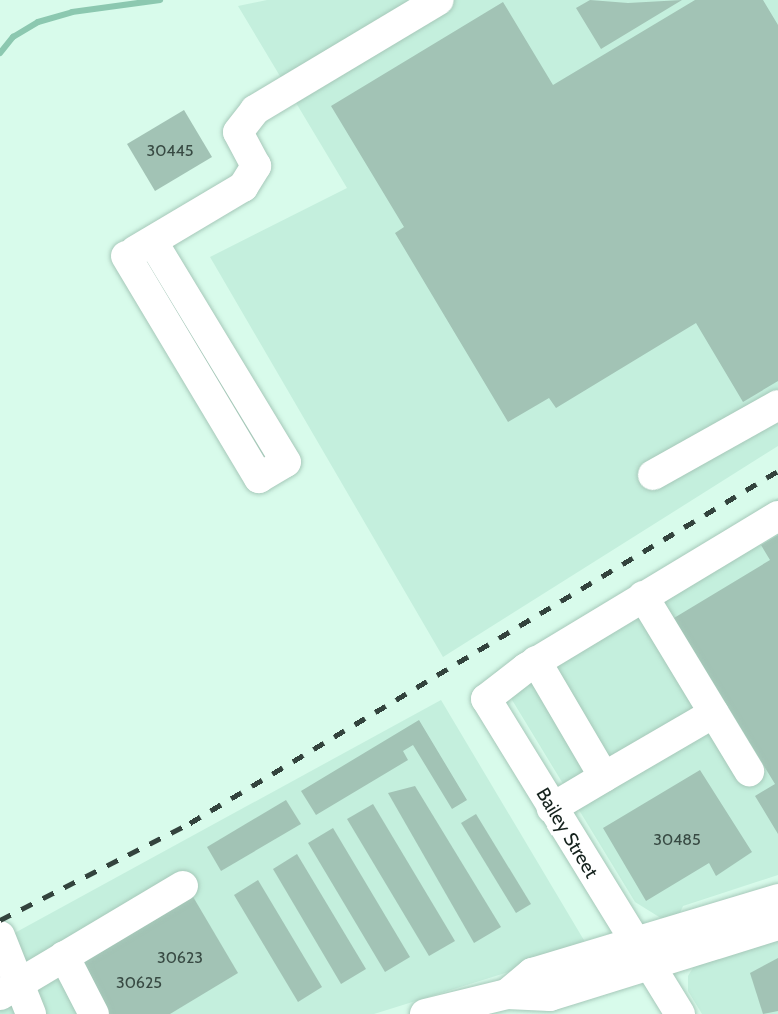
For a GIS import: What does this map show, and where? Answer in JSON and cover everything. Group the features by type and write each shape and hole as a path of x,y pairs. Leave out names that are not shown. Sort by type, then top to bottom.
{"street":[{"path":"152,241 286,462 259,478 118,261 243,187 256,166 238,132 255,110 439,0"},
{"path":"653,475 778,405"},
{"path":"604,777 536,662 778,516"},
{"path":"643,596 750,771"},
{"name":"Bailey Street","path":"536,662 486,699 680,1014"},
{"path":"552,808 714,713"},
{"path":"10,991 183,886"},
{"path":"425,1014 507,994 550,996 641,954 778,899"},
{"path":"641,954 778,925"},
{"path":"0,936 10,991 31,1014"},
{"path":"64,956 94,1014"}],"shaded area":[{"path":"267,0 778,0 778,446 443,657 210,257 347,188 238,6"},
{"path":"778,498 778,875 683,906 679,915 664,920 635,902 495,672"},
{"path":"441,700 588,947 374,1014 0,1014 0,941"},
{"path":"778,933 778,1014 702,1014 688,991 688,976 697,961"}],"building":[{"path":"590,0 628,3 682,0 601,49 576,8"},
{"path":"695,0 763,0 778,25 778,381 743,402 696,323 556,408 549,398 508,422 395,233 404,227 331,106 503,2 553,85"},
{"path":"184,110 212,157 155,191 127,144"},
{"path":"778,535 778,834 755,796 775,784 674,618 770,560 761,545"},
{"path":"419,720 467,800 452,809 413,745 403,751 408,760 316,815 301,791"},
{"path":"700,770 752,852 716,876 709,863 646,901 603,828"},
{"path":"415,786 501,927 474,943 388,793"},
{"path":"286,800 301,824 221,871 207,847"},
{"path":"373,804 455,941 429,956 347,819"},
{"path":"476,814 531,904 516,913 461,823"},
{"path":"333,828 410,957 385,972 308,843"},
{"path":"297,854 366,969 341,984 273,869"},
{"path":"258,880 322,987 298,1002 234,895"},
{"path":"192,895 238,973 170,1014 103,1014 74,965"},
{"path":"778,958 778,1011 763,1014 750,973"}],"waterway":[{"path":"0,53 13,37 38,22 72,12 160,0"}],"railway":[{"path":"0,920 190,823 778,471"}]}
